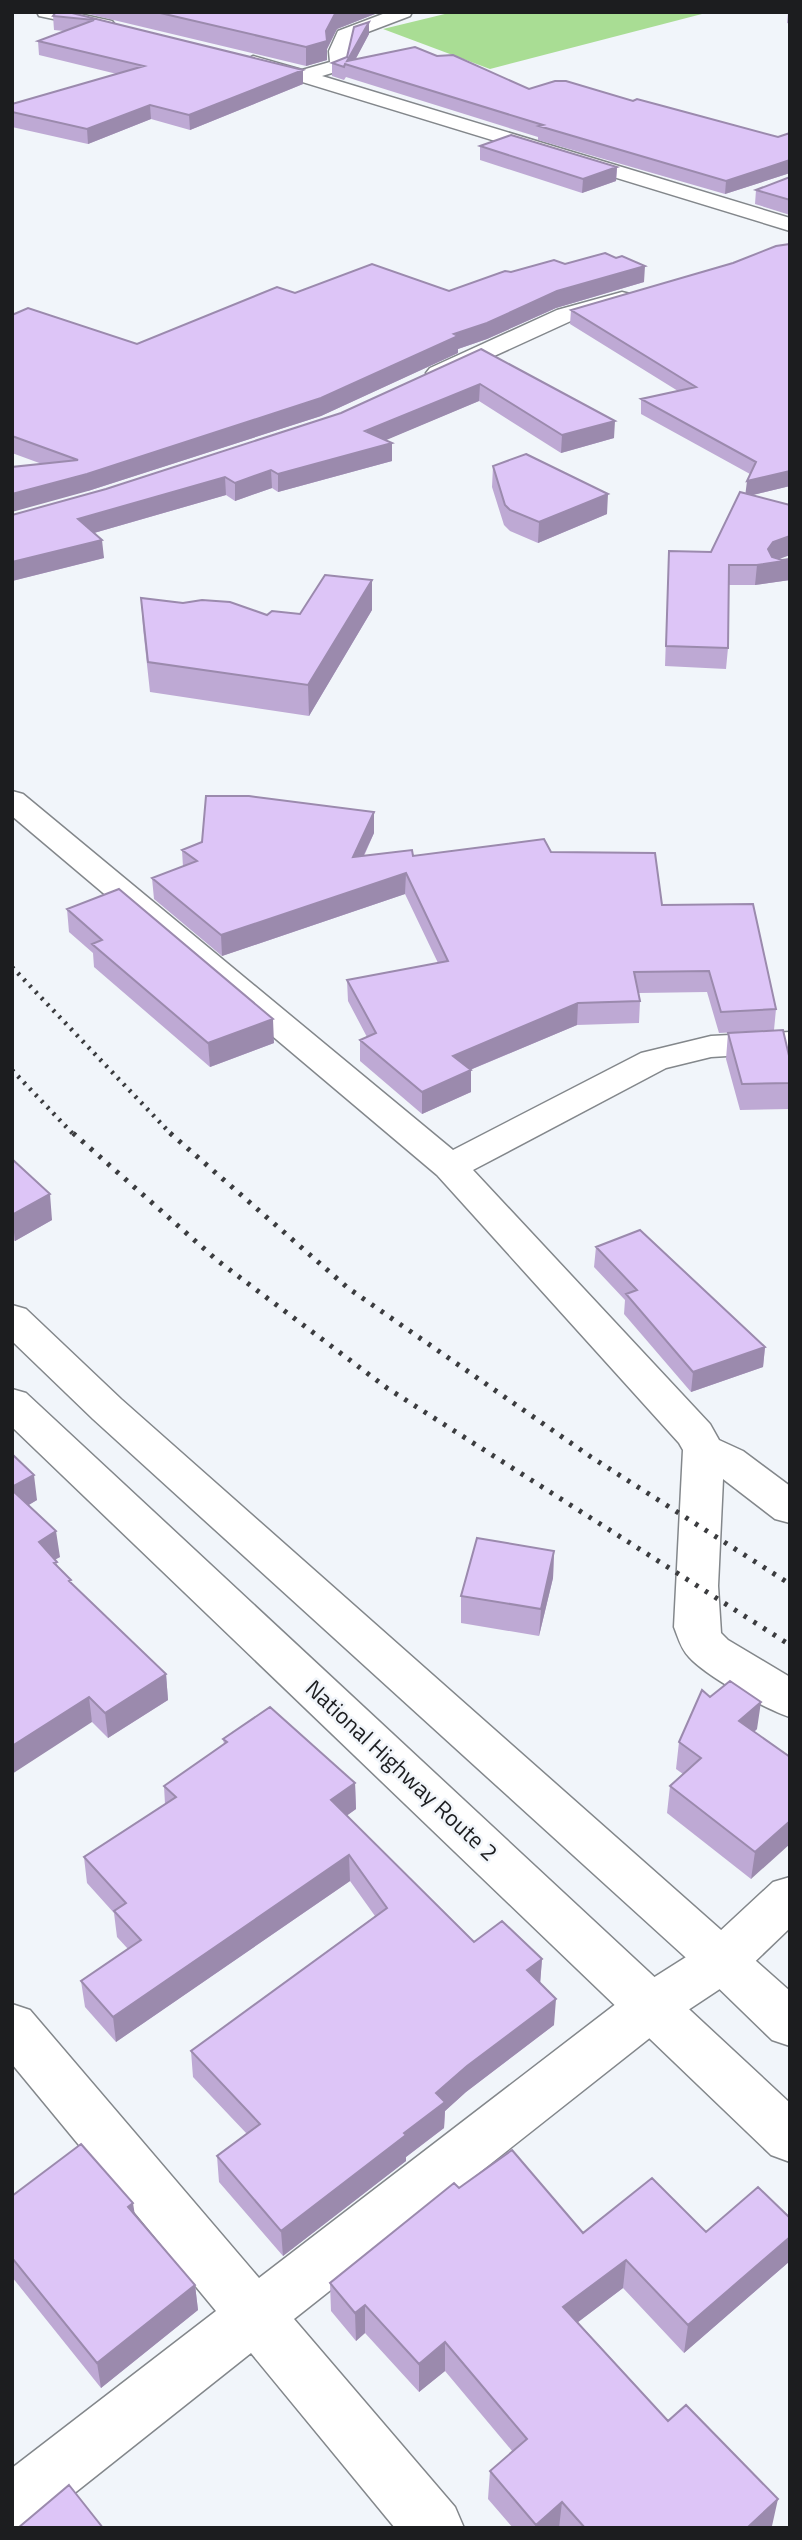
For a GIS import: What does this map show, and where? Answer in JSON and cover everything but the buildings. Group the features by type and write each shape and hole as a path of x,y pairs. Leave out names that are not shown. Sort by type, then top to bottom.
{"main road":[{"path":"45,12 127,30"},
{"path":"306,75 339,65 338,51 344,35 404,12"},
{"path":"235,56 306,75 316,82 790,225"},
{"path":"727,204 751,195"},
{"path":"417,383 565,315 644,293"},
{"path":"12,800 450,1167 695,1434 704,1450 696,1626 702,1642 712,1652 790,1699"},
{"path":"450,1167 663,1055 738,1041 790,1042"},
{"path":"19,1334 107,1409 723,1960 790,2024"},
{"name":"National Highway Route 2","path":"12,1403 790,2138"},
{"path":"704,1450 728,1461 790,1508"},
{"path":"12,2505 652,2006 723,1960 790,1897"},
{"path":"12,2026 434,2528"}],"green space":[{"path":"453,12 702,14 490,69 383,29"}],"railway":[{"path":"12,967 171,1133"},
{"path":"12,1070 74,1135"},
{"path":"73,1133 218,1261 387,1388 790,1645"},
{"path":"171,1133 348,1288 591,1457 790,1584"}]}
